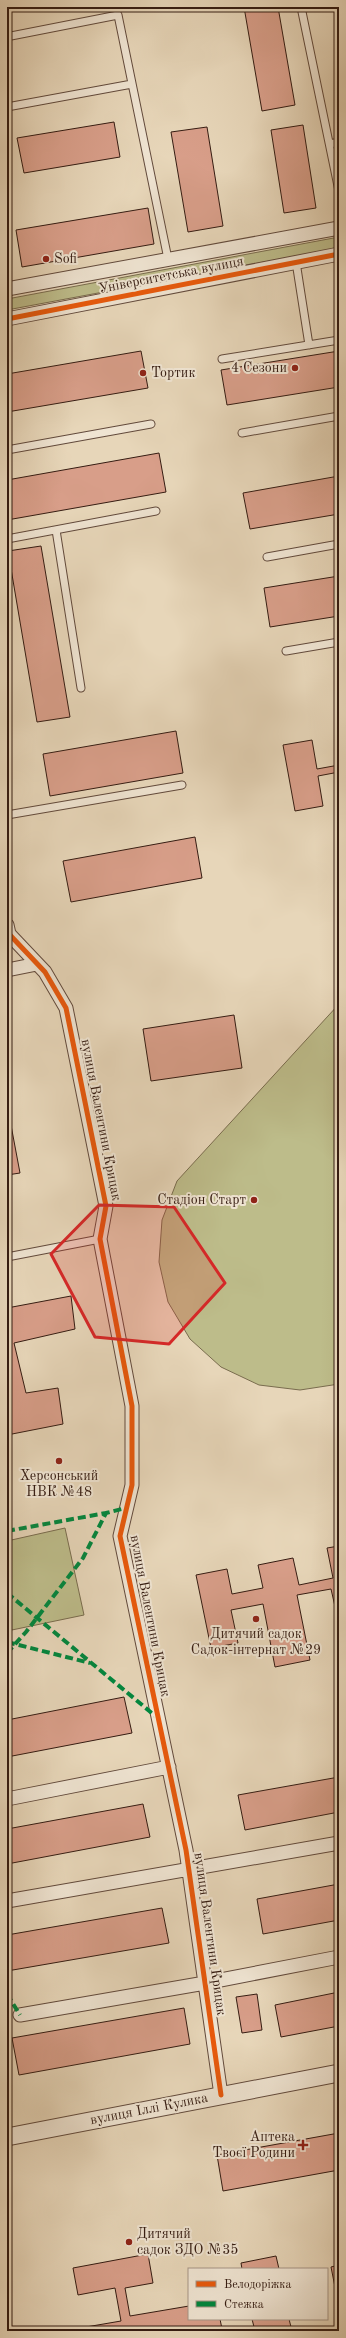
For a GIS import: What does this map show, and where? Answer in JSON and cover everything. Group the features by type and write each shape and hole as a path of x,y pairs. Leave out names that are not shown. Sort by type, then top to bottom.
{"street":[{"name":"Університетська вулиця","path":"7,289 339,228"},
{"name":"Університетська вулиця","path":"7,319 339,254"},
{"name":"вулиця Валентини Крицак","path":"7,925 9,934 45,972 66,1008 106,1206 100,1239 132,1406 132,1485 120,1536 189,1869 221,2095"},
{"path":"7,970 36,964"},
{"path":"7,1799 169,1767"},
{"path":"7,1901 339,1843"},
{"path":"20,2015 205,1983 339,1957"},
{"name":"вулиця Іллі Кулика","path":"7,2137 339,2073"}],"lane":[{"path":"301,7 339,191"},
{"path":"11,36 118,16 168,259"},
{"path":"7,107 132,84"},
{"path":"330,144 339,142"},
{"path":"296,262 309,345"},
{"path":"222,359 339,340"},
{"path":"242,433 339,416"},
{"path":"7,450 151,424"},
{"path":"7,539 156,511"},
{"path":"56,530 81,688"},
{"path":"267,557 339,544"},
{"path":"286,651 339,642"},
{"path":"7,815 182,786"},
{"path":"7,1257 100,1239"}],"highlighted area":[{"path":"99,1205 174,1207 225,1283 169,1344 95,1337 51,1254"}],"shaded area":[{"path":"339,237 339,248 7,310 7,299"},
{"name":"Стадіон Старт","path":"339,1004 339,1384 300,1390 259,1385 221,1367 190,1339 168,1302 159,1262 162,1220 177,1181"},
{"path":"65,1528 84,1615 7,1631 7,1541"}],"building":[{"path":"244,7 278,7 295,105 262,111"},
{"path":"114,122 120,157 24,173 17,138"},
{"path":"303,125 316,208 284,213 271,130"},
{"path":"207,127 223,226 188,232 171,132"},
{"path":"148,208 154,244 22,267 16,230"},
{"path":"141,351 148,388 7,412 7,374"},
{"path":"339,351 339,387 227,405 221,370"},
{"path":"159,453 166,492 7,520 7,480"},
{"path":"339,476 339,514 250,529 243,493"},
{"path":"41,546 70,717 37,722 8,551"},
{"path":"339,576 339,616 270,627 264,588"},
{"path":"176,731 183,773 50,796 43,754"},
{"path":"312,740 317,769 339,765 339,772 318,776 323,806 295,811 283,745"},
{"path":"195,837 202,878 71,902 63,861"},
{"path":"234,1015 242,1068 151,1081 143,1029"},
{"path":"7,1104 20,1173 7,1175"},
{"path":"71,1296 75,1329 14,1343 26,1393 58,1388 63,1424 7,1435 7,1308"},
{"path":"339,1546 339,1624 331,1589 297,1595 310,1660 275,1667 263,1604 231,1610 238,1643 211,1648 196,1575 227,1569 232,1594 263,1588 258,1565 293,1558 299,1585 333,1578 327,1548"},
{"path":"124,1697 132,1733 7,1757 7,1720"},
{"path":"339,1777 339,1812 245,1830 238,1795"},
{"path":"143,1804 150,1837 7,1864 7,1829"},
{"path":"339,1884 339,1920 263,1934 257,1899"},
{"path":"162,1908 169,1943 7,1971 7,1935"},
{"path":"339,1992 339,2026 281,2037 275,2005"},
{"path":"257,1994 262,2030 242,2033 236,1997"},
{"path":"184,2008 190,2044 19,2075 12,2038"},
{"path":"339,2133 339,2170 223,2191 217,2155"},
{"path":"148,2254 153,2283 125,2288 130,2316 188,2306 188,2320 220,2320 222,2329 211,2331 87,2331 86,2327 121,2321 115,2288 78,2295 73,2268"},
{"path":"276,2256 279,2268 242,2268 241,2263"},
{"path":"339,2265 339,2307 331,2267"},
{"path":"252,2320 289,2320 292,2331 255,2331"}],"marked path":[{"path":"7,1653 26,1632 83,1558 106,1513 126,1508"},
{"path":"7,1531 106,1513"},
{"path":"7,1593 159,1719"},
{"path":"7,1642 90,1663"},
{"path":"7,1994 20,2015"}],"cycle path":[{"path":"7,319 339,254"},
{"path":"7,925 9,934 45,972 66,1008 106,1206 100,1239 132,1406 132,1485 120,1536 186,1850 221,2095"}],"place":[{"name":"Sofi","path":"46,259"},
{"name":"4 Сезони","path":"295,368"},
{"name":"Тортик","path":"143,373"},
{"name":"Стадіон Старт","path":"254,1200"},
{"name":"Херсонський НВК №48","path":"59,1461"},
{"name":"Дитячий садок Садок-інтернат №29","path":"256,1619"},
{"name":"Аптека Твоєї Родини","path":"303,2145"},
{"name":"Дитячий садок ЗДО №35","path":"129,2242"}]}
